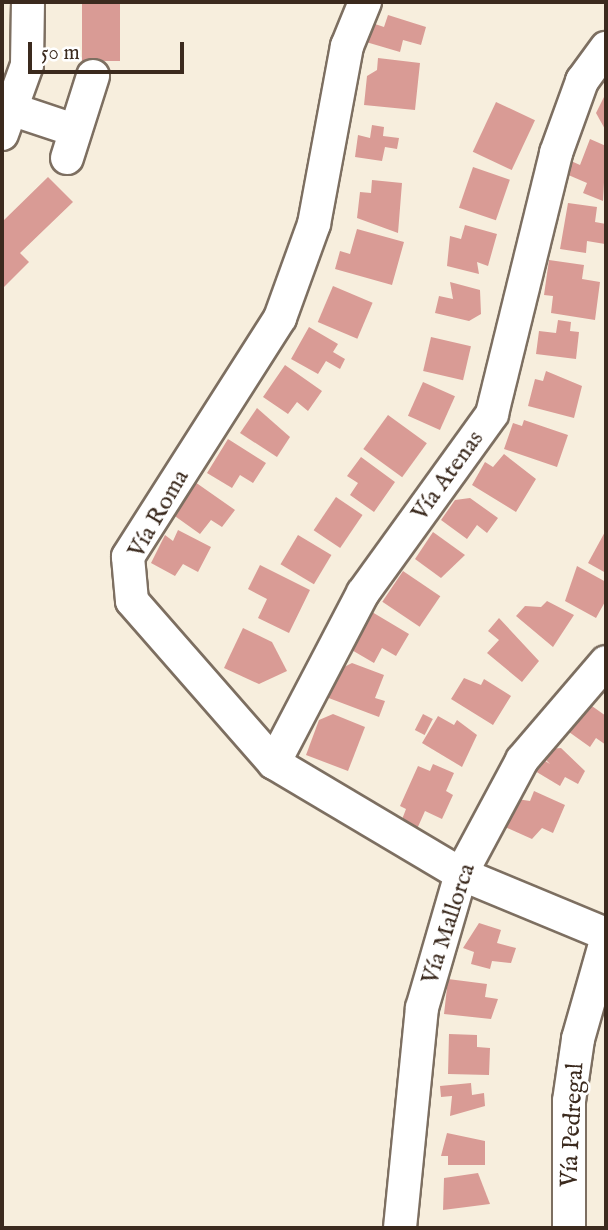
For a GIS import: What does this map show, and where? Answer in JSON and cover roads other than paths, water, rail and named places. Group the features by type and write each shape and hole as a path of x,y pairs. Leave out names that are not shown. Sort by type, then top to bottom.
{"street":[{"path":"28,2 27,65 6,122 71,144 93,75"},
{"name":"Vía Roma","path":"365,2 347,46 314,224 280,318 128,557 132,601 274,763 461,874 606,934"},
{"name":"Vía Atenas","path":"274,763 363,593 492,414 556,153 582,81 606,47"},
{"name":"Vía Mallorca","path":"400,1228 422,1007 461,874 522,760 606,662"},
{"name":"Vía Pedregal","path":"569,1228 569,1101 578,1038 606,941"}]}
